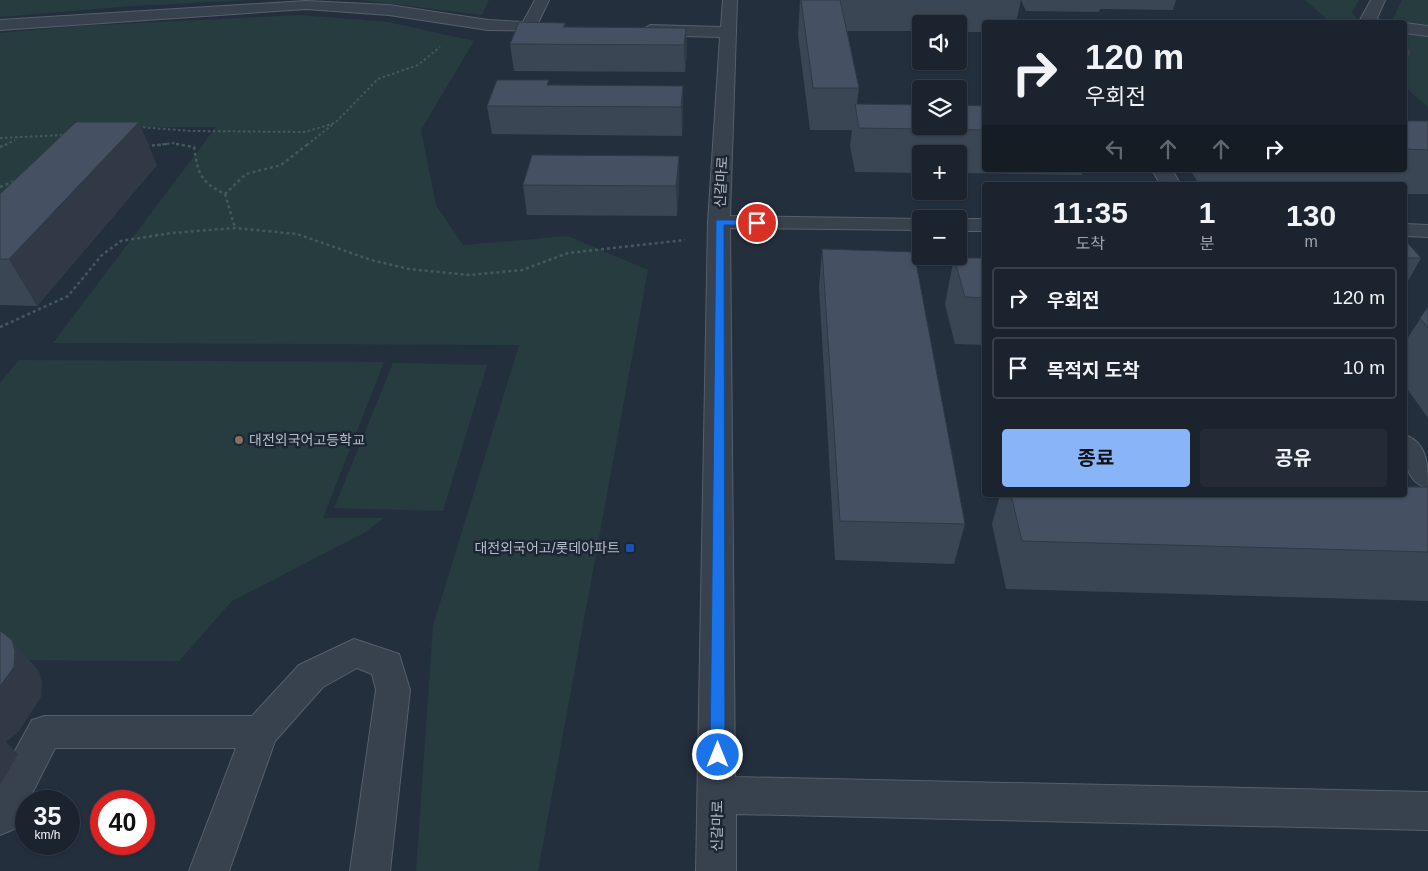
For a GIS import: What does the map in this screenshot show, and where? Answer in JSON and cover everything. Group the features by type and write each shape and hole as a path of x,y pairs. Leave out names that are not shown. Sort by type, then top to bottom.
{"street":[{"path":"528,27 542,0"},
{"name":"신갈마로","path":"716,871 718,795 719,229 730,0"},
{"path":"1368,20 1378,0"},
{"path":"0,25 306,5 388,10 488,25 566,28"},
{"path":"1407,28 1428,31"},
{"path":"633,30 728,32"},
{"path":"719,229 912,224"},
{"path":"967,225 982,225"},
{"path":"1407,230 1428,231"},
{"path":"1407,448 1428,478"},
{"path":"209,871 260,732 311,676 354,653 387,664 393,690 370,871"},
{"path":"0,816 45,732 260,732"},
{"path":"718,795 1428,811"}],"path":[{"path":"225,194 246,174 281,166 335,123 378,79 418,65 436,48 488,25"},
{"path":"133,127 281,133 305,132 335,123"},
{"path":"0,138 16,139 71,134"},
{"path":"0,147 16,139"},
{"path":"137,146 173,143 194,147 197,171 206,185 225,194 235,228"},
{"path":"0,187 25,176"},
{"path":"0,327 68,296 102,255 121,241 171,233 235,228 297,234 370,260 409,269 469,275 522,270 568,253 719,229"}],"green space":[{"path":"0,0 251,0 133,6 0,17"},
{"path":"361,0 489,0 482,15"},
{"path":"1305,0 1359,0 1352,12 1358,20 1328,20"},
{"path":"1402,0 1428,0 1428,25 1407,23 1407,20 1392,20"},
{"path":"300,15 388,22 474,41 421,130 436,205 463,245 568,236 648,270 538,871 416,871 433,626 519,345 53,343 216,127 79,128 0,198 0,33 78,26"},
{"path":"1407,31 1428,34 1428,107 1407,89"},
{"path":"19,360 384,362 323,518 384,518 364,533 232,601 179,661 0,660 0,383"},
{"path":"393,363 487,365 443,511 334,508"}],"building":[{"path":"801,0 840,0 859,88 813,88"},
{"path":"519,22 565,23 563,27 686,28 684,45 510,44"},
{"path":"497,80 549,80 547,85 683,86 681,107 487,106"},
{"path":"855,104 912,105 912,129 859,128"},
{"path":"967,105 982,106 982,130 967,130"},
{"path":"1407,121 1428,121 1428,150 1407,149"},
{"path":"76,122 139,122 9,259 0,259 0,194"},
{"path":"532,155 679,156 676,186 523,185"},
{"path":"1407,242 1421,258 1407,258"},
{"path":"822,249 912,252 912,265 916,265 965,524 840,521"},
{"path":"967,258 982,258 982,298 965,297 956,265 967,265"},
{"path":"1428,307 1428,328 1420,318"},
{"path":"1407,487 1428,487 1428,552 1022,541 1011,497 1407,497"},
{"path":"0,631 12,640 15,651 14,667 0,686"}],"place":[{"name":"대전외국어고등학교","path":"239,440"},
{"name":"대전외국어고/롯데아파트","path":"630,548"}],"route":[{"path":"718,755 719,222 757,223"}]}
